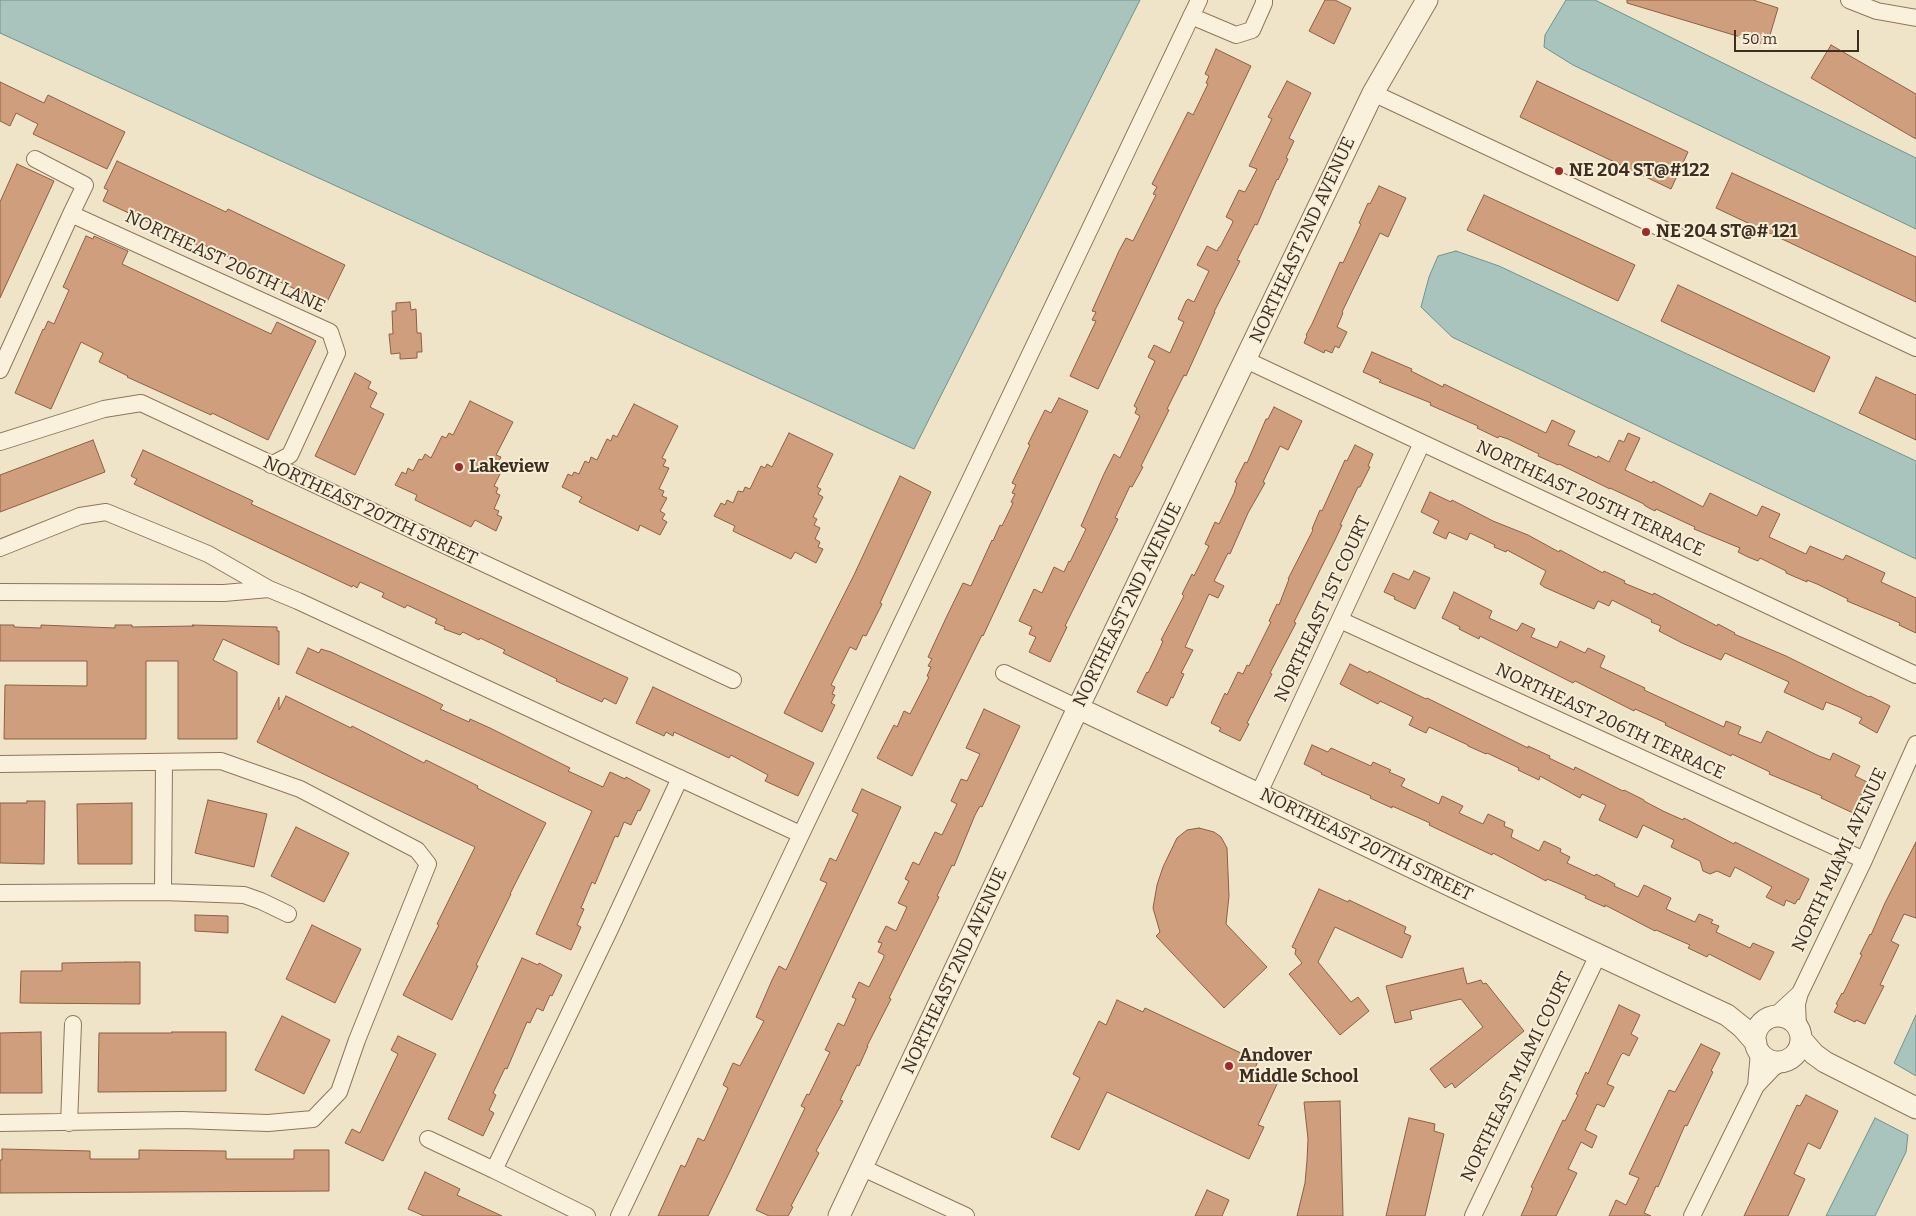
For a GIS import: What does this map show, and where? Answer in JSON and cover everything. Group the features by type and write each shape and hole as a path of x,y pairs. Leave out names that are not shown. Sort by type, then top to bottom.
{"street":[{"path":"619,1216 1199,0"},
{"path":"1191,16 1236,35 1252,30 1264,0"},
{"name":"NORTHEAST 2ND AVENUE","path":"839,1216 1078,708 1373,93 1427,0"},
{"path":"1849,0 1877,11 1916,18"},
{"path":"1373,93 1916,348"},
{"path":"0,370 85,185 35,159"},
{"name":"NORTHEAST 206TH LANE","path":"71,214 330,332 337,353 290,455 271,465"},
{"name":"NORTHEAST 205TH TERRACE","path":"1246,360 1916,674"},
{"name":"NORTHEAST 207TH STREET","path":"0,442 104,409 142,403 733,680"},
{"name":"NORTHEAST 1ST COURT","path":"1259,793 1422,443"},
{"path":"0,548 80,516 106,512 208,554 269,589 800,834"},
{"path":"0,592 224,593 269,589"},
{"name":"NORTHEAST 206TH TERRACE","path":"1340,620 1864,860"},
{"name":"NORTHEAST 207TH STREET","path":"1004,673 1728,1015 1746,1018 1771,1018"},
{"name":"NORTH MIAMI AVENUE","path":"1799,1033 1797,1014 1800,993 1864,860 1916,744"},
{"path":"0,764 221,761 300,789 417,850 428,864 357,1040 340,1092 313,1119 268,1123 182,1120 0,1123"},
{"path":"163,892 164,762"},
{"path":"494,1170 680,778"},
{"path":"0,893 163,892 244,895 288,914"},
{"name":"NORTHEAST MIAMI COURT","path":"1473,1216 1598,955"},
{"name":"NORTH MIAMI AVENUE","path":"1771,1018 1800,993"},
{"name":"NORTHEAST 207TH STREET","path":"1728,1015 1742,1027 1758,1047"},
{"path":"1756,1086 1758,1029 1771,1018 1789,1019 1814,1054 1824,1062 1916,1108"},
{"path":"69,1122 73,1024"},
{"path":"1692,1216 1756,1086 1773,1068 1787,1060 1800,1046 1799,1033"},
{"path":"1758,1047 1768,1060 1812,1060 1824,1062"},
{"path":"428,1139 587,1216"},
{"path":"863,1168 966,1216"}],"water":[{"path":"0,0 1140,0 914,449 0,33"},
{"path":"1566,0 1595,0 1916,158 1916,229 1573,65 1544,47 1545,35"},
{"path":"1456,251 1499,266 1916,461 1916,559 1452,337 1421,307 1429,277 1438,256"},
{"path":"1916,1015 1916,1076 1894,1063"},
{"path":"1875,1118 1908,1135 1906,1152 1875,1216 1826,1216"}],"building":[{"path":"1325,0 1335,0 1351,8 1334,44 1309,31"},
{"path":"1627,0 1753,0 1778,8 1767,45 1627,3"},
{"path":"1831,45 1916,94 1916,139 1811,78"},
{"path":"1216,49 1251,66 1098,389 1070,376 1096,321 1092,320 1096,312 1092,311 1126,238 1133,241 1156,195 1153,194 1157,187 1152,184 1188,112 1193,115 1208,84 1206,83 1209,76 1205,74"},
{"path":"1287,81 1311,93 1289,138 1294,141 1286,158 1288,159 1257,225 1255,224 1237,260 1240,261 1214,312 1186,376 1184,375 1167,409 1169,410 1141,466 1143,467 1132,487 1130,486 1115,518 1118,519 1065,626 1067,627 1050,662 1029,652 1036,637 1029,634 1032,627 1019,621 1034,589 1042,593 1054,567 1064,572 1070,562 1086,529 1081,526 1104,474 1114,454 1120,458 1140,416 1135,413 1137,408 1134,406 1155,361 1148,357 1154,345 1170,353 1184,322 1178,319 1186,301 1188,299 1194,302 1209,271 1197,265 1207,246 1217,251 1233,222 1226,217 1239,190 1245,192 1257,169 1249,166 1272,119 1268,117"},
{"path":"1537,81 1688,152 1671,189 1520,117"},
{"path":"0,82 44,103 48,95 125,132 107,169 33,134 38,124 16,113 10,126 0,121"},
{"path":"117,161 226,212 228,209 345,265 326,304 202,244 201,247 103,201 108,190 104,188"},
{"path":"17,164 54,181 0,298 0,202"},
{"path":"1732,173 1916,257 1916,302 1716,208"},
{"path":"1379,186 1406,198 1388,237 1380,233 1342,312 1337,327 1347,332 1339,348 1335,346 1332,353 1325,350 1324,353 1304,343 1306,335 1340,262 1343,263 1361,224 1359,223 1368,203 1370,204"},
{"path":"1484,195 1635,265 1618,301 1467,230"},
{"path":"86,236 93,239 94,236 128,251 122,264 271,334 277,322 316,341 268,440 212,413 211,415 127,377 99,362 103,353 81,342 51,409 15,393 43,329 48,321 54,324 69,290 63,287"},
{"path":"1678,285 1830,357 1814,392 1661,321"},
{"path":"410,302 411,310 416,309 417,333 421,333 422,352 417,352 417,358 400,359 400,353 391,354 389,334 393,334 392,311 396,311 396,303"},
{"path":"1372,352 1412,369 1411,371 1443,387 1444,384 1546,433 1552,420 1575,431 1568,445 1609,462 1619,440 1624,442 1628,433 1640,438 1625,470 1652,483 1653,481 1703,507 1710,493 1757,516 1762,506 1780,514 1769,537 1806,554 1810,546 1843,560 1846,555 1885,573 1881,582 1916,598 1916,633 1899,625 1900,623 1847,601 1848,599 1817,584 1786,573 1786,571 1760,558 1758,561 1748,557 1738,552 1740,548 1694,529 1695,527 1656,509 1655,511 1559,464 1538,456 1539,454 1508,439 1499,436 1498,438 1477,428 1478,426 1430,405 1431,403 1379,382 1381,380 1363,372"},
{"path":"355,373 371,382 368,388 377,393 370,407 384,414 355,475 315,456"},
{"path":"1876,377 1916,395 1916,440 1859,413"},
{"path":"1059,398 1088,411 983,636 912,776 877,758 894,725 897,727 904,711 910,714 929,677 927,676 931,667 928,666 932,659 928,657 946,618 963,583 971,586 992,540 1000,525 1002,526 1013,503 1011,502 1015,494 1012,493 1016,485 1012,483 1030,445 1028,444 1045,410 1051,413"},
{"name":"Lakeview","path":"470,401 513,422 496,455 501,457 498,463 504,466 494,486 498,488 496,493 500,495 494,509 499,511 497,515 502,517 496,531 475,520 471,527 415,500 417,495 395,485 402,472 406,474 408,468 413,471 419,459 422,460 425,454 431,458 442,436 446,438 449,433 453,435"},
{"path":"634,404 678,426 662,458 666,460 663,466 669,468 659,489 664,491 662,496 667,498 660,511 665,514 662,519 667,522 660,535 640,525 638,531 579,502 582,497 562,487 568,474 572,476 574,472 579,474 585,461 589,463 591,457 597,460 607,439 611,441 613,435 617,437"},
{"path":"1274,407 1302,421 1288,450 1280,446 1263,482 1265,483 1248,513 1230,554 1228,553 1214,581 1224,586 1218,598 1209,594 1185,647 1193,650 1181,673 1184,674 1173,698 1171,697 1167,706 1137,692 1148,673 1163,641 1161,640 1184,596 1182,594 1192,574 1194,576 1209,546 1205,544 1215,522 1219,524 1234,493 1237,483 1235,482 1245,462 1247,463 1266,419 1268,419"},
{"path":"789,433 833,454 817,487 821,489 818,494 823,497 813,517 817,519 814,525 820,528 815,539 820,542 818,547 823,549 816,563 795,552 791,559 733,531 735,526 714,516 721,503 725,505 727,500 733,503 738,491 743,492 745,487 750,489 761,466 765,468 767,464 772,467"},
{"path":"93,440 105,472 0,512 0,475"},
{"path":"1355,445 1373,454 1368,466 1370,467 1360,487 1358,487 1240,741 1219,731 1221,728 1211,723 1225,693 1227,695 1238,672 1243,674 1247,665 1249,666 1271,622 1269,621 1277,604 1279,605 1288,579 1313,530 1320,510 1322,511 1345,460 1347,461"},
{"path":"143,450 253,501 251,504 628,678 616,704 604,698 602,702 556,681 557,679 503,653 505,650 480,638 479,640 463,632 460,635 444,629 445,627 435,623 437,619 407,605 405,608 382,597 384,593 360,582 357,588 353,585 352,587 134,484 137,479 131,476"},
{"path":"900,476 931,492 866,636 863,635 856,650 850,647 831,685 835,687 832,694 835,695 831,703 835,705 822,732 784,713 854,575"},
{"path":"1430,492 1451,502 1452,500 1493,521 1528,535 1559,552 1560,550 1603,573 1604,571 1625,581 1624,583 1653,595 1654,593 1717,626 1718,624 1734,634 1786,656 1890,706 1877,733 1859,723 1862,718 1839,707 1826,702 1823,710 1784,692 1789,682 1725,653 1721,660 1682,643 1659,631 1661,626 1651,622 1652,620 1612,600 1609,606 1598,601 1594,609 1544,587 1540,584 1546,571 1507,550 1506,552 1494,547 1495,545 1470,533 1467,540 1449,532 1446,539 1433,533 1439,521 1421,512"},
{"path":"1414,571 1430,578 1415,609 1384,592 1393,573 1409,580"},
{"path":"1454,592 1492,611 1489,618 1517,631 1522,623 1535,629 1531,637 1557,648 1560,641 1585,653 1588,648 1605,656 1600,667 1645,688 1644,690 1724,727 1726,721 1741,727 1738,734 1761,743 1767,731 1819,756 1830,760 1833,753 1860,766 1855,776 1867,782 1853,813 1821,798 1822,796 1769,774 1770,772 1732,754 1731,756 1665,725 1666,723 1635,709 1634,711 1575,681 1573,683 1480,636 1479,639 1459,629 1460,627 1442,618"},
{"path":"0,625 41,628 41,625 115,628 115,625 132,625 132,627 194,626 192,625 277,627 277,631 279,631 279,665 223,639 213,660 237,672 237,739 178,739 178,661 146,661 146,739 4,739 5,685 87,686 87,661 0,661"},
{"path":"308,648 319,653 321,649 331,652 427,697 443,705 440,709 469,722 470,719 490,728 570,768 568,771 603,787 610,772 625,779 626,777 650,790 631,825 624,822 618,837 615,836 595,884 592,882 581,908 584,909 577,925 581,927 571,950 536,934 592,811 296,673"},
{"path":"1350,664 1427,698 1528,748 1528,746 1550,756 1549,758 1574,770 1575,767 1663,811 1683,820 1684,818 1809,879 1799,900 1795,904 1786,900 1784,906 1766,897 1772,887 1735,867 1730,877 1717,871 1710,874 1703,871 1700,861 1671,847 1674,840 1643,825 1637,838 1599,820 1606,805 1582,794 1580,798 1540,776 1539,780 1518,770 1519,768 1429,727 1426,733 1409,725 1413,717 1380,701 1378,704 1340,684"},
{"path":"653,687 814,763 798,796 765,781 768,775 731,755 729,758 674,732 673,736 666,732 664,736 636,723"},
{"path":"286,696 351,728 352,726 424,763 426,760 546,823 476,965 478,966 452,1020 403,995 439,925 437,924 475,847 257,742 279,697 279,710"},
{"path":"984,709 1020,726 982,807 980,806 975,815 954,866 952,865 937,896 939,897 889,998 891,999 859,1066 857,1065 840,1100 843,1101 816,1151 819,1153 791,1206 793,1207 788,1216 769,1216 756,1210 805,1108 801,1106 807,1094 809,1095 830,1052 825,1050 838,1023 844,1026 856,999 852,997 859,982 869,987 884,957 884,955 878,952 882,943 878,942 886,926 896,931 907,907 898,903 909,881 905,879 913,862 919,865 935,832 942,835 957,804 951,801 961,779 967,781 980,754 966,748"},
{"path":"1312,745 1328,752 1331,748 1371,766 1373,762 1391,770 1389,772 1405,779 1401,786 1439,804 1442,796 1463,806 1459,813 1483,824 1488,814 1505,822 1504,826 1513,830 1511,837 1539,851 1544,841 1561,849 1560,852 1570,857 1567,863 1595,876 1596,874 1615,884 1614,886 1638,897 1644,885 1671,898 1666,909 1695,922 1699,914 1713,920 1711,923 1719,926 1716,932 1750,948 1753,943 1774,952 1760,980 1709,954 1707,957 1688,948 1690,945 1655,931 1557,883 1547,879 1546,881 1493,853 1492,855 1429,825 1430,823 1392,806 1392,808 1370,798 1371,796 1321,774 1304,764"},
{"path":"862,789 901,807 730,1171 708,1216 658,1216 681,1165 685,1167 698,1138 704,1141 728,1088 723,1085 733,1063 740,1066 764,1021 756,1017 779,966 786,970 827,883 820,880 830,858 836,861 858,814 852,811"},
{"path":"208,800 267,814 254,867 195,853"},
{"path":"27,801 45,801 44,864 0,863 0,803 27,803"},
{"path":"132,803 132,864 78,864 77,804"},
{"path":"296,827 349,853 324,902 271,876"},
{"path":"1199,828 1214,832 1221,837 1227,848 1229,896 1226,924 1267,967 1224,1008 1156,936 1160,932 1153,908 1157,885 1163,867 1177,838 1187,830"},
{"path":"1916,842 1916,918 1904,914 1891,941 1899,945 1880,985 1884,986 1865,1024 1856,1020 1855,1022 1834,1012 1838,1005 1836,1004 1843,994 1862,955 1860,954"},
{"path":"1319,889 1348,902 1349,900 1406,927 1404,933 1411,936 1402,958 1335,927 1318,962 1351,1002 1358,997 1369,1011 1340,1035 1289,974 1302,963 1295,954 1296,949 1292,947"},
{"path":"195,915 228,916 228,933 195,931"},
{"path":"312,925 361,949 335,1003 286,979"},
{"path":"522,958 538,965 539,963 562,975 543,1011 537,1008 530,1023 527,1022 507,1069 505,1068 493,1093 496,1095 489,1110 494,1113 483,1136 448,1119"},
{"path":"140,962 140,1004 20,1003 21,971 62,971 62,963"},
{"path":"1463,968 1467,984 1481,980 1483,984 1486,983 1524,1031 1455,1088 1452,1083 1445,1088 1430,1069 1483,1027 1461,999 1410,1011 1412,1019 1395,1023 1386,986"},
{"path":"1117,1000 1143,1012 1145,1008 1258,1061 1254,1071 1278,1082 1258,1125 1264,1127 1249,1159 1107,1092 1079,1150 1051,1137 1080,1078 1073,1074 1099,1021 1106,1025"},
{"path":"1619,1005 1640,1015 1631,1034 1638,1038 1629,1056 1623,1053 1621,1055 1607,1084 1614,1087 1604,1107 1597,1104 1585,1130 1597,1136 1592,1148 1581,1142 1568,1169 1577,1173 1556,1216 1521,1216 1533,1188 1531,1187 1563,1120 1565,1121 1578,1095 1576,1094 1586,1072 1588,1074"},
{"path":"282,1016 330,1040 304,1094 255,1070"},
{"path":"41,1032 42,1093 0,1093 0,1033"},
{"path":"226,1032 226,1091 98,1092 99,1033"},
{"path":"398,1036 436,1054 383,1161 345,1143 352,1129 360,1133 398,1054 391,1050"},
{"path":"1701,1044 1720,1053 1711,1071 1713,1072 1687,1126 1685,1125 1658,1187 1656,1186 1644,1213 1651,1216 1609,1216 1616,1200 1626,1205 1639,1178 1629,1174 1669,1090 1675,1092"},
{"path":"1806,1095 1838,1111 1820,1149 1808,1143 1794,1174 1805,1179 1788,1216 1744,1216 1797,1105 1800,1106"},
{"path":"1340,1101 1343,1216 1297,1216 1305,1183 1307,1160 1308,1139 1304,1102"},
{"path":"1409,1118 1435,1124 1434,1131 1444,1134 1425,1216 1386,1216"},
{"path":"2,1149 90,1151 90,1159 139,1159 139,1150 226,1151 226,1159 294,1159 294,1150 329,1150 329,1191 0,1193"},
{"path":"425,1172 460,1189 457,1195 502,1216 424,1216 408,1209"},
{"path":"1207,1190 1229,1200 1222,1216 1195,1216"}],"place":[{"name":"NE 204 ST@#122","path":"1559,171"},
{"name":"NE 204 ST@# 121","path":"1646,232"},
{"name":"Lakeview","path":"459,467"},
{"name":"Andover Middle School","path":"1229,1066"}]}
